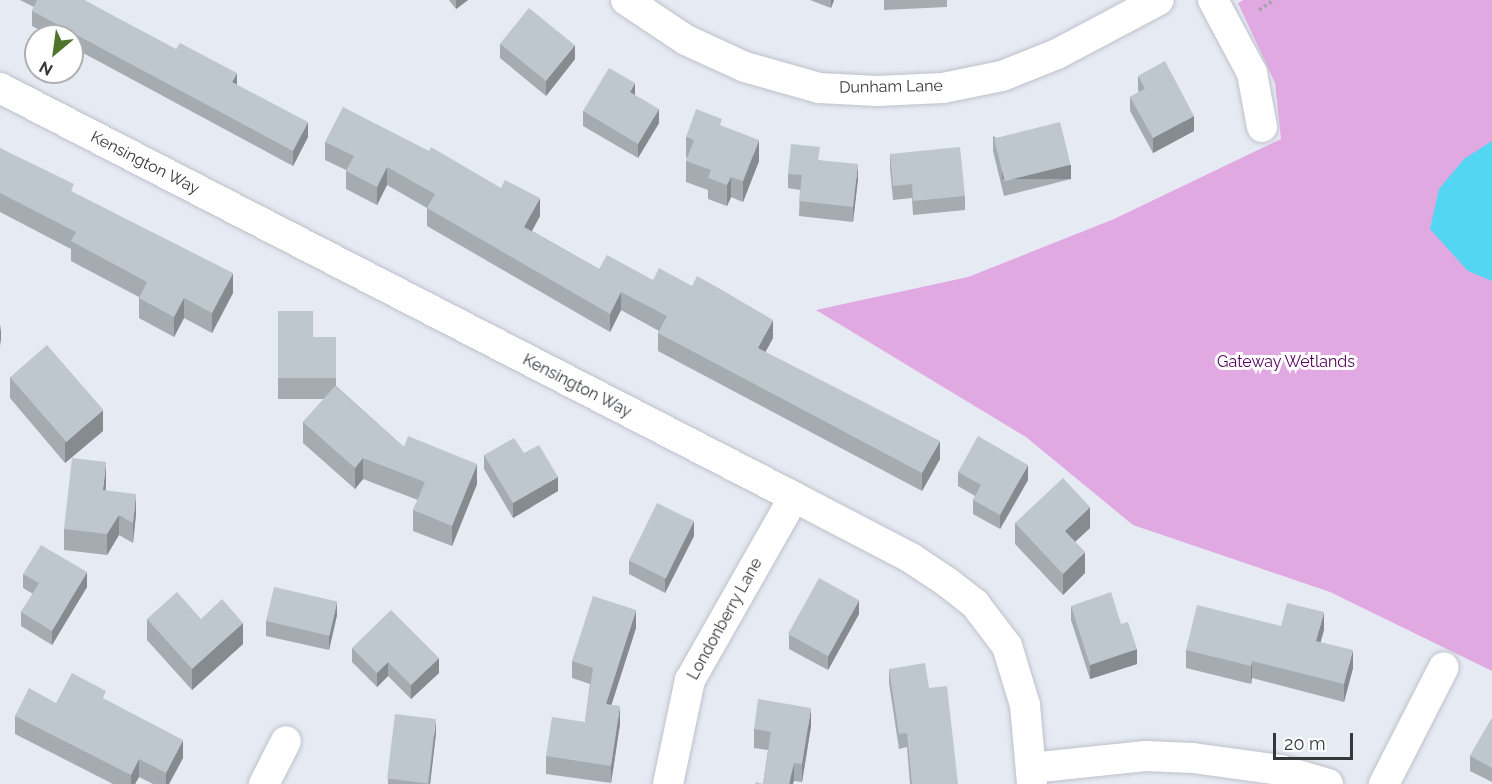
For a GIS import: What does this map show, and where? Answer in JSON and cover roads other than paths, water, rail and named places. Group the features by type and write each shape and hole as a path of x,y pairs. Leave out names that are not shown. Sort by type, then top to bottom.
{"street":[{"name":"Dunham Lane","path":"626,0 686,40 746,67 819,88 877,91 943,88 1002,75 1057,54 1159,0"},
{"path":"1214,0 1252,73 1262,127"},
{"name":"Kensington Way","path":"0,88 911,558 947,582 981,612 1007,646 1025,705 1032,776"},
{"name":"Londonberry Lane","path":"668,784 690,680 794,497"},
{"path":"1384,784 1444,667"},
{"path":"264,784 286,741"},
{"path":"1032,776 1145,756 1193,758 1281,770 1328,784"}],"water":[{"path":"1492,141 1492,281 1468,271 1430,229 1439,189 1464,159"}],"park label":[{"name":"Gateway Wetlands","path":"1286,362"}]}
